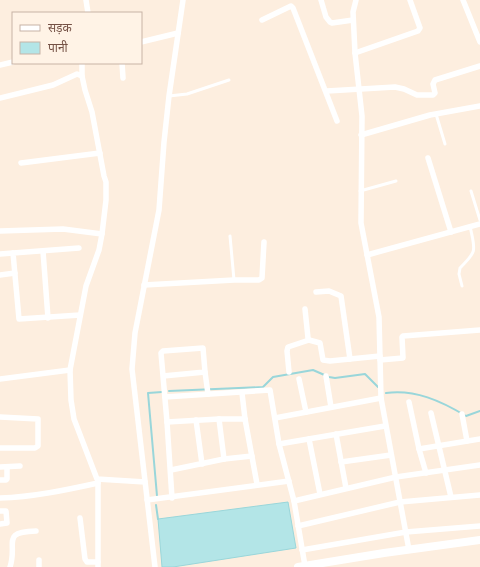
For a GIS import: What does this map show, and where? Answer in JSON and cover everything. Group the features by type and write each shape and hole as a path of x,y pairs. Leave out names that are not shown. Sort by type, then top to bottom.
{"main road":[{"path":"301,566 480,540"}],"street":[{"path":"86,0 88,12"},
{"path":"155,567 132,369 135,333 159,210 169,96 183,0"},
{"path":"321,0 326,16 330,22 353,20"},
{"path":"356,0 353,20 362,116 360,191 361,223 379,317 381,398 385,426 392,455 409,550"},
{"path":"355,53 418,31 420,28 410,0"},
{"path":"463,0 480,42"},
{"path":"262,20 291,6 293,8 337,121"},
{"path":"142,42 178,33"},
{"path":"0,65 12,62"},
{"path":"80,518 85,560 98,564 98,482 74,419 71,400 70,370 86,286 99,250 106,200 106,182 92,112 82,76 82,64"},
{"path":"122,64 123,78"},
{"path":"326,91 395,88 404,89 417,96 432,95 435,93 433,84 435,80 480,66"},
{"path":"0,98 53,85 77,74 82,76"},
{"path":"361,135 436,114 480,106"},
{"path":"20,163 100,153"},
{"path":"428,158 451,232"},
{"path":"367,255 480,224"},
{"path":"0,231 63,229 102,234"},
{"path":"144,285 261,280 264,242"},
{"path":"0,254 79,248"},
{"path":"43,250 48,318"},
{"path":"13,253 19,319 80,316"},
{"path":"0,275 15,273"},
{"path":"316,292 330,291 341,296 350,359"},
{"path":"305,309 309,340"},
{"path":"289,372 288,347 309,340 320,343 322,358 326,361 404,358 403,336 480,330"},
{"path":"172,498 168,422 161,352 203,349 207,391"},
{"path":"0,379 70,370"},
{"path":"164,376 205,372"},
{"path":"326,376 331,407"},
{"path":"299,379 306,412"},
{"path":"165,397 207,391 242,393 270,390 279,444 294,500 302,550 301,566"},
{"path":"242,393 245,419 257,484"},
{"path":"275,418 381,398"},
{"path":"409,402 419,449 426,473"},
{"path":"431,413 451,497"},
{"path":"462,414 467,441"},
{"path":"0,417 38,419 38,446 35,448 0,448"},
{"path":"219,419 224,459"},
{"path":"168,422 245,419"},
{"path":"196,420 202,464"},
{"path":"279,444 385,426"},
{"path":"336,434 346,488"},
{"path":"309,439 320,494"},
{"path":"419,449 480,439"},
{"path":"341,462 392,455"},
{"path":"171,470 224,459 252,456"},
{"path":"294,500 396,477 480,465"},
{"path":"0,467 20,466"},
{"path":"0,480 7,479 7,467"},
{"path":"147,500 172,498 257,484 289,481"},
{"path":"0,498 64,490 98,482 145,482"},
{"path":"298,526 400,502 480,495"},
{"path":"0,510 6,511 7,523 0,524"},
{"path":"302,550 406,532 480,526"},
{"path":"10,567 13,555 12,538 14,535 18,532 36,531"},
{"path":"39,560 39,567"}],"lane":[{"path":"169,96 187,94 229,80"},
{"path":"436,114 445,144"},
{"path":"360,191 396,181"},
{"path":"470,191 480,220"},
{"path":"462,286 459,274 460,268 473,254 474,249 470,226"},
{"path":"230,236 234,280"}],"water":[{"path":"288,502 296,548 173,567 162,567 158,519"}],"waterway":[{"path":"169,391 263,387 273,377 313,370 335,378 365,374 378,387"},
{"path":"157,496 148,393 162,392"},
{"path":"386,393 397,392 428,397 466,416 480,411"},
{"path":"156,505 158,519"}]}
